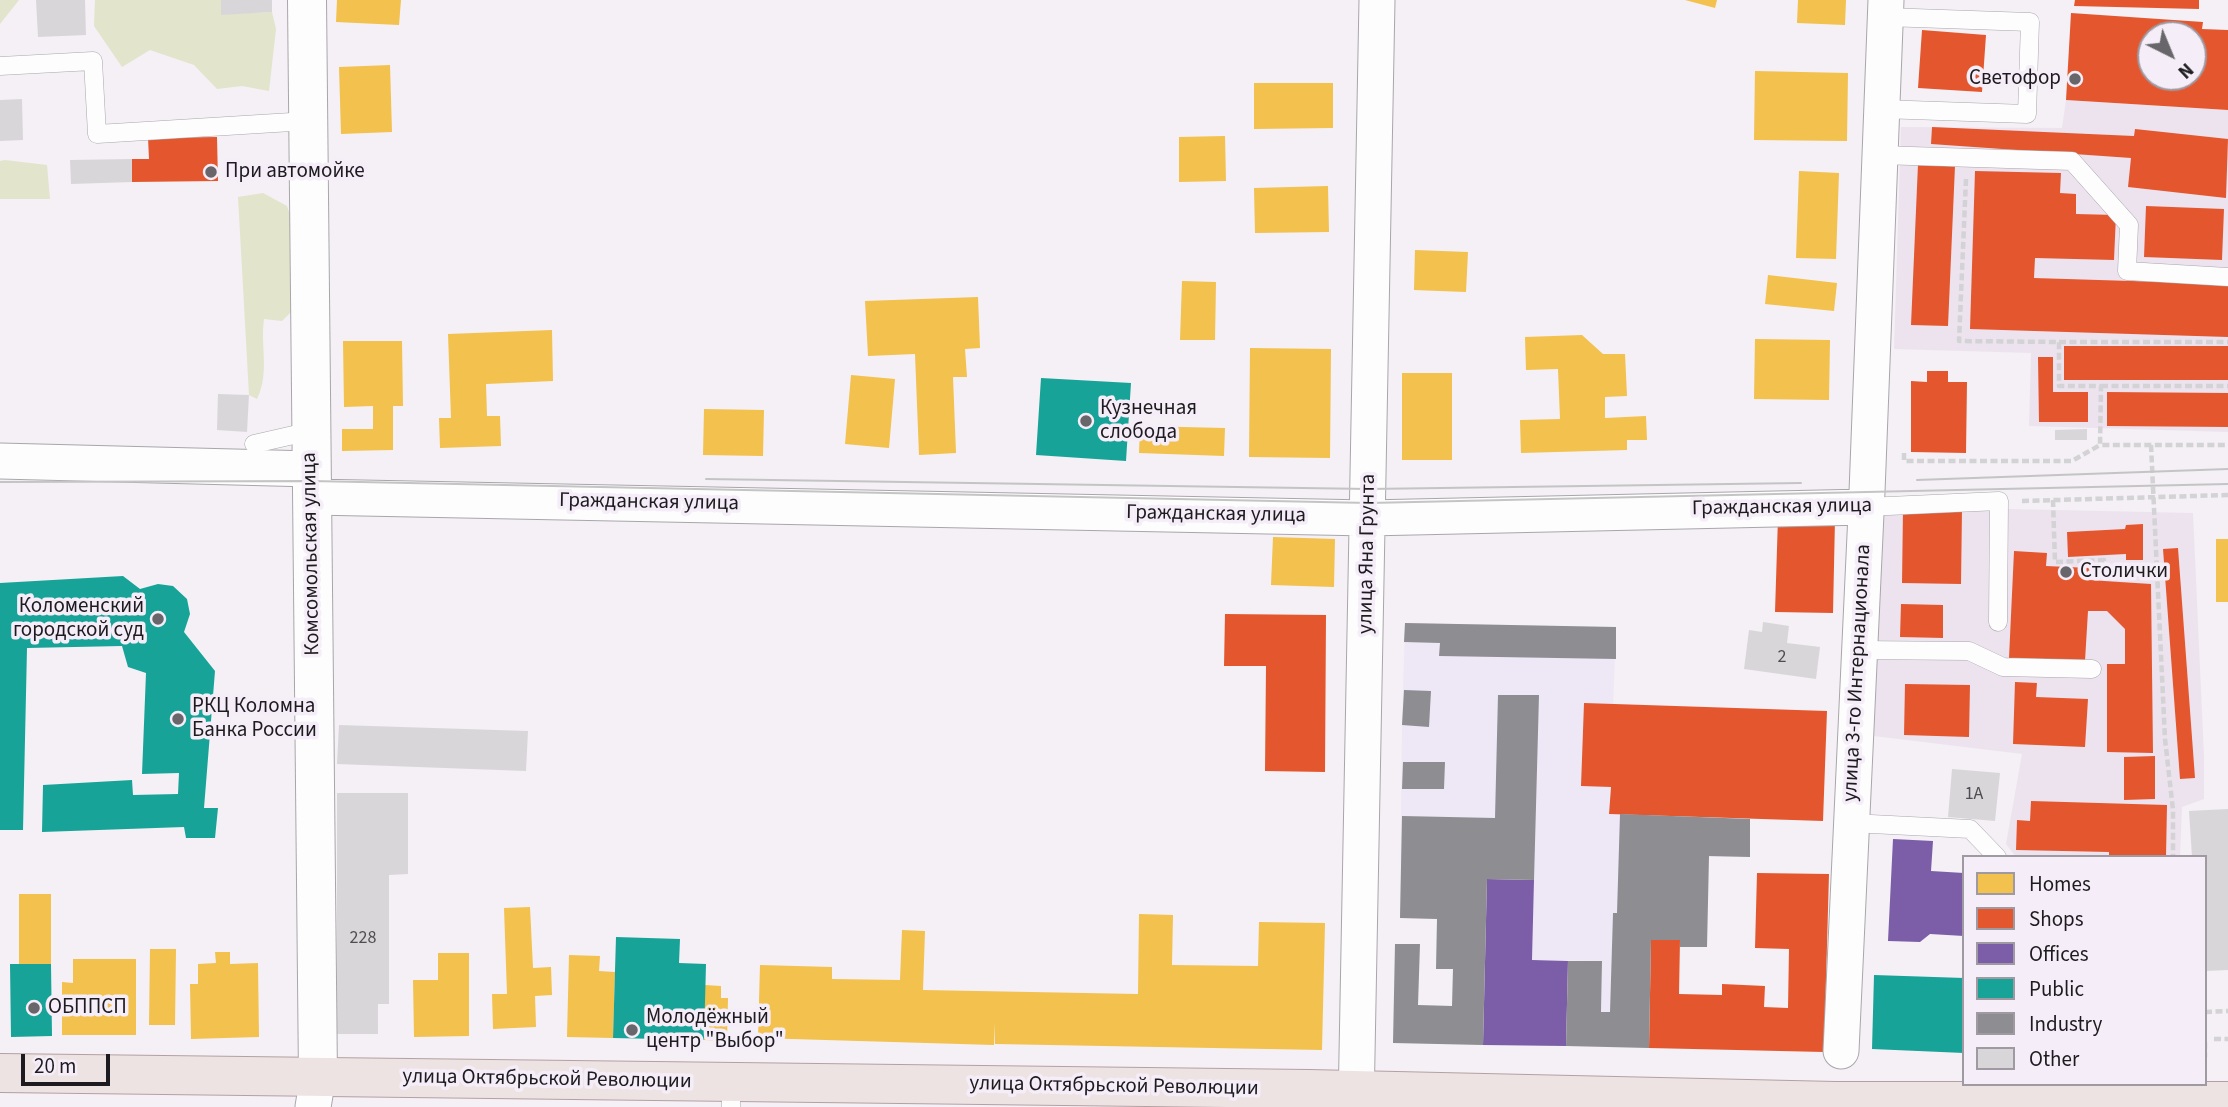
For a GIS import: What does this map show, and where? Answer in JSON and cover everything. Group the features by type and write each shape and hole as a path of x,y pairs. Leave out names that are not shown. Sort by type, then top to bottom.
{"main road":[{"name":"улица Октябрьской Революции","path":"0,1073 316,1092 2228,1101"}],"street":[{"name":"Комсомольская улица","path":"307,0 316,1092"},
{"name":"улица Яна Грунта","path":"1357,1099 1377,0"},
{"name":"улица 3-го Интернационала","path":"1841,1051 1885,8"},
{"name":"Гражданская улица","path":"0,461 312,483 1368,518 1866,507"}],"lane":[{"path":"1881,110 2027,114 2029,75 2031,22 1885,8"},
{"path":"0,66 93,61 97,134 308,121"},
{"path":"1879,155 2072,161 2129,225 2127,271 2228,277"},
{"path":"254,444 311,431"},
{"path":"1998,621 1999,502"},
{"name":"Гражданская улица","path":"1866,507 1999,502"},
{"path":"1858,650 1969,651 2003,667 2092,669"},
{"path":"1851,822 1970,829 1995,855"}],"path":[{"path":"1967,158 1959,341 2228,342"},
{"path":"2059,342 2059,386 2228,386"},
{"path":"2100,444 2101,386"},
{"path":"1904,447 1904,461 2072,461 2100,444 2228,445"},
{"path":"2151,445 2165,740 2173,810 2173,855"},
{"path":"1999,502 2228,495"},
{"path":"2053,500 2055,562 2104,560 2104,572 2157,570"},
{"path":"2207,1012 2228,1012"},
{"path":"2214,1039 2228,1039"}],"shaded area":[{"path":"2066,100 2228,110 2228,432 2029,426 2031,353 1894,349 1901,127 2062,128"},
{"path":"1874,506 2193,513 2204,799 2182,807 2180,855 2014,855 2006,844 2022,754 1874,736"},
{"path":"1405,623 1616,627 1609,814 1750,819 1750,857 1709,857 1680,941 1652,914 1613,914 1610,1012 1601,1012 1602,961 1532,960 1534,880 1487,879 1486,920 1400,918"}],"green space":[{"path":"0,0 19,0 0,24"},
{"path":"95,0 221,0 222,14 272,12 276,29 269,91 242,86 217,89 194,65 150,50 122,67 94,26"},
{"path":"0,161 47,165 50,199 0,199"},
{"path":"263,193 287,206 296,233 292,311 282,321 264,319 264,369 257,399 249,395 238,197"}],"building: Homes":[{"path":"337,0 401,0 399,25 336,22"},
{"path":"1685,0 1717,0 1715,8"},
{"path":"1798,0 1846,0 1845,25 1797,23"},
{"path":"390,65 392,132 341,134 339,67"},
{"path":"1755,71 1848,73 1847,141 1754,140"},
{"path":"1254,83 1333,83 1333,128 1254,129"},
{"path":"1225,136 1226,181 1179,182 1179,137"},
{"path":"1799,171 1839,173 1836,259 1796,258"},
{"path":"1328,186 1329,232 1255,233 1254,188"},
{"path":"1415,250 1468,252 1466,292 1414,290"},
{"path":"1768,275 1837,283 1834,311 1765,304"},
{"path":"1182,281 1216,282 1215,340 1180,340"},
{"path":"978,297 980,348 965,349 967,377 953,377 956,453 919,455 915,354 868,356 865,301"},
{"path":"552,330 553,381 486,384 487,416 500,416 501,446 440,448 439,418 451,418 448,334"},
{"path":"1582,335 1603,354 1625,354 1627,396 1605,397 1605,418 1646,416 1647,440 1627,440 1627,450 1521,453 1520,420 1560,419 1558,369 1526,370 1525,337"},
{"path":"1755,339 1830,340 1829,400 1754,399"},
{"path":"343,341 402,341 403,406 393,406 393,450 342,451 342,429 373,429 373,406 344,407"},
{"path":"1250,348 1331,349 1330,458 1249,457"},
{"path":"1402,373 1452,373 1452,460 1402,460"},
{"path":"851,375 895,379 889,448 845,444"},
{"path":"704,409 764,410 763,456 703,455"},
{"path":"1140,426 1225,428 1224,456 1139,453"},
{"path":"1273,537 1335,539 1334,587 1271,585"},
{"path":"2216,539 2228,539 2228,602 2216,602"},
{"path":"19,894 51,894 51,964 19,964"},
{"path":"530,907 533,968 551,967 552,995 535,996 536,1027 493,1029 492,994 507,994 504,908"},
{"path":"1139,914 1173,915 1172,965 1258,966 1259,922 1325,923 1322,1050 995,1044 995,1023 994,1045 758,1038 760,965 832,967 832,979 900,980 902,930 925,931 923,990 1138,994"},
{"path":"150,949 176,949 175,1025 149,1025"},
{"path":"215,952 230,952 230,964 258,963 259,1037 191,1039 190,984 198,984 198,964 216,963"},
{"path":"438,953 469,953 469,1036 414,1037 413,980 438,980"},
{"path":"569,955 600,956 599,971 615,972 613,1038 567,1037"},
{"path":"73,959 136,959 136,1035 62,1035 62,982 73,983"},
{"path":"705,985 721,986 721,998 728,998 727,1041 704,1040"}],"building: Shops":[{"path":"2075,0 2199,0 2199,9 2074,6"},
{"path":"2071,13 2188,21 2137,21 2137,91 2207,91 2207,29 2228,30 2228,110 2066,100"},
{"path":"1922,30 1986,35 1982,92 1918,88"},
{"path":"1932,127 2134,136 2135,129 2228,139 2226,198 2128,187 2131,158 1931,144"},
{"path":"217,137 218,181 132,182 132,159 149,159 148,138"},
{"path":"1918,164 1955,166 1948,326 1911,325"},
{"path":"1975,171 2061,173 2060,193 2076,194 2076,214 2116,215 2114,260 2035,258 2034,278 2228,284 2228,337 1970,329"},
{"path":"2146,206 2224,209 2222,260 2144,257"},
{"path":"2064,346 2228,346 2228,380 2064,380"},
{"path":"2038,357 2053,357 2053,392 2088,392 2088,422 2039,422"},
{"path":"1927,371 1948,371 1948,382 1967,382 1966,453 1911,452 1911,381 1927,382"},
{"path":"2107,392 2228,393 2228,427 2107,426"},
{"path":"1903,509 1962,510 1961,584 1902,583"},
{"path":"1778,517 1835,519 1833,613 1775,612"},
{"path":"2143,524 2143,560 2126,560 2126,554 2068,557 2067,532 2125,529 2126,525"},
{"path":"2178,548 2195,778 2180,779 2163,549"},
{"path":"2014,551 2047,553 2046,566 2090,568 2089,580 2151,584 2153,753 2107,752 2107,664 2125,664 2125,629 2107,611 2088,611 2085,661 2009,658"},
{"path":"1901,604 1943,605 1943,638 1900,637"},
{"path":"1225,614 1326,615 1325,772 1265,771 1266,666 1224,666"},
{"path":"2015,682 2037,683 2036,697 2088,699 2085,747 2013,744"},
{"path":"1905,684 1970,685 1969,737 1904,735"},
{"path":"1584,703 1827,711 1823,821 1609,814 1611,787 1581,786"},
{"path":"2155,756 2155,799 2124,800 2124,757"},
{"path":"2031,801 2167,805 2166,855 2016,850 2017,820 2030,821"},
{"path":"1757,873 1829,874 1824,1052 1649,1048 1651,940 1680,940 1679,994 1722,995 1722,984 1765,986 1764,1007 1788,1008 1789,949 1755,948"}],"building: Offices":[{"path":"1893,839 1933,841 1931,871 1962,873 1962,936 1930,934 1920,942 1888,941"},
{"path":"1487,879 1534,880 1532,960 1568,961 1566,1046 1483,1045"}],"building: Public":[{"path":"1041,378 1131,383 1126,461 1036,455"},
{"name":"РКЦ Коломна Банка России","path":"123,576 140,589 158,584 173,586 187,599 190,614 184,632 215,671 204,808 218,808 215,838 186,838 184,827 42,832 43,785 132,780 133,795 178,794 179,773 142,774 146,673 128,667 122,646 27,648 23,830 0,830 0,583"},
{"path":"616,937 680,939 679,963 706,964 704,1040 613,1038"},
{"path":"10,964 51,964 52,1036 11,1037"},
{"path":"1874,975 1962,978 1962,1053 1872,1049"}],"building: Industry":[{"path":"1405,623 1616,627 1616,659 1439,656 1440,643 1404,642"},
{"path":"1404,690 1431,691 1429,727 1402,725"},
{"path":"1498,695 1539,695 1534,880 1487,879 1483,1045 1393,1043 1395,944 1420,944 1418,1005 1452,1006 1453,969 1436,969 1437,919 1400,918 1402,816 1495,818"},
{"path":"1403,762 1445,762 1444,789 1402,789"},
{"path":"1620,814 1750,819 1750,857 1709,856 1707,947 1680,947 1680,940 1651,940 1649,1048 1566,1046 1568,961 1602,961 1601,1012 1610,1012"}],"building: Other":[{"path":"36,0 85,0 86,35 38,37"},
{"path":"221,0 272,0 272,12 221,15"},
{"path":"22,99 23,140 0,141 0,100"},
{"path":"132,159 132,182 71,184 70,160"},
{"path":"218,394 249,395 247,432 217,430"},
{"path":"2087,429 2087,440 2055,440 2055,430"},
{"path":"1763,622 1789,626 1787,643 1820,647 1816,679 1744,669 1749,630 1762,632"},
{"path":"339,725 528,731 526,771 337,764"},
{"path":"1952,769 2000,773 1995,821 1948,817"},
{"path":"337,793 408,793 408,874 389,875 389,1004 378,1004 378,1034 337,1034"},
{"path":"2228,809 2228,970 2207,971 2207,855 2192,855 2189,811"}],"tram line":[{"path":"1917,480 2228,469"},
{"path":"706,479 1369,489 1801,483"},
{"path":"0,482 312,481 1369,503 2228,484"}],"place":[{"name":"Светофор","path":"2075,79"},
{"name":"При автомойке","path":"211,172"},
{"name":"Кузнечная слобода","path":"1086,421"},
{"name":"Столички","path":"2066,572"},
{"name":"Коломенский городской суд","path":"158,619"},
{"name":"РКЦ Коломна Банка России","path":"178,719"},
{"name":"ОБППСП","path":"34,1008"},
{"name":"Молодёжный центр \"Выбор\"","path":"632,1030"}]}
